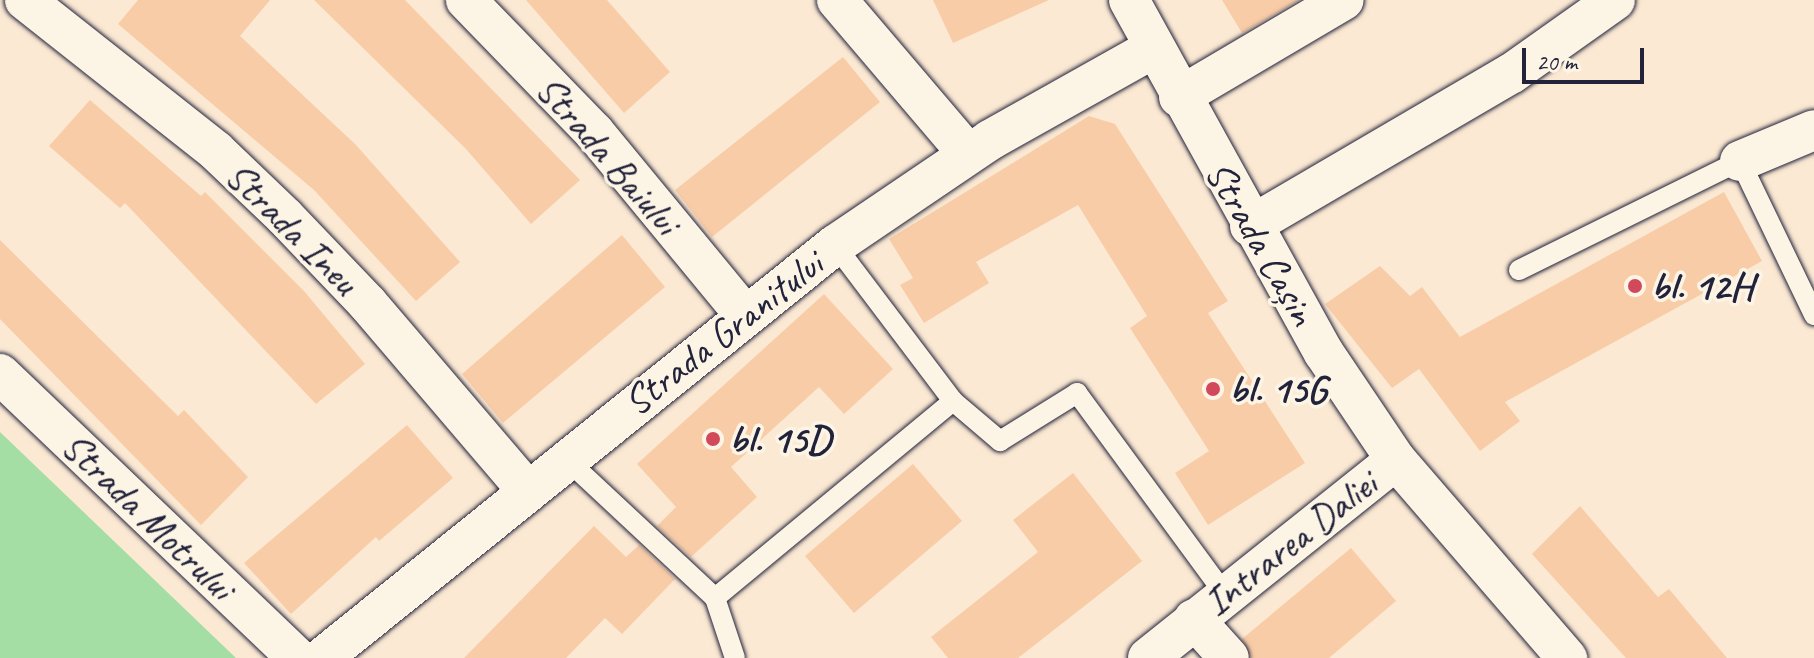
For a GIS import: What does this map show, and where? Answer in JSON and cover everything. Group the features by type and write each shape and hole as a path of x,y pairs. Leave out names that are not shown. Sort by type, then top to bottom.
{"street":[{"name":"Strada Ineu","path":"25,0 216,151 285,217 368,304 526,489"},
{"name":"Strada Baiului","path":"466,0 594,132 744,314"},
{"path":"837,0 968,154"},
{"name":"Strada Cașin","path":"1129,0 1152,49 1324,353 1396,460 1567,658"},
{"path":"1179,97 1344,0"},
{"path":"1250,226 1512,73 1615,0"},
{"name":"Strada Granitului","path":"322,658 526,489 835,245 968,154 1152,49"},
{"path":"1740,161 1814,130"},
{"name":"Strada Motrului","path":"0,374 297,658"},
{"name":"Intrarea Daliei","path":"1148,658 1224,593 1396,460"},
{"path":"1194,619 1229,658"}],"lane":[{"path":"1519,270 1740,161 1814,315"},
{"path":"835,245 953,401 1000,441 1077,393 1224,593"},
{"path":"715,598 953,401"},
{"path":"565,458 715,598 735,658"}],"green space":[{"path":"0,432 236,658 0,658"}],"building":[{"path":"138,0 270,0 240,36 356,145 460,262 416,301 314,190 118,24"},
{"path":"314,0 405,0 580,180 531,224 466,149"},
{"path":"526,0 607,0 670,72 624,113"},
{"path":"933,0 1049,0 953,43"},
{"path":"1222,0 1299,0 1242,33"},
{"path":"843,57 880,102 712,237 675,190"},
{"path":"90,100 201,196 205,192 304,291 365,364 316,404 125,203 120,208 49,146"},
{"path":"1089,116 1115,124 1228,301 1208,313 1305,463 1208,525 1175,473 1209,451 1130,328 1147,316 1078,205 976,262 989,283 924,323 900,285 913,278 889,239"},
{"path":"1724,192 1762,261 1505,402 1520,421 1480,451 1419,369 1392,388 1325,304 1380,266 1410,296 1422,287 1460,337"},
{"path":"622,235 665,287 503,423 462,374"},
{"path":"0,240 178,416 184,410 248,477 201,525 0,319"},
{"name":"bl. 15D","path":"824,294 893,369 844,414 819,387 731,467 757,497 691,557 657,526 676,507 637,464"},
{"path":"407,425 453,478 379,541 376,537 291,614 244,563"},
{"path":"913,464 962,521 854,613 805,556"},
{"path":"1073,473 1142,561 1018,658 948,658 931,637 1038,552 1013,520"},
{"path":"1580,506 1658,597 1669,589 1727,658 1626,658 1532,554"},
{"path":"594,526 626,557 639,545 675,579 622,634 605,618 566,658 464,658"},
{"path":"1351,548 1396,601 1329,658 1251,658 1242,639"}],"place":[{"name":"bl. 12H","path":"1635,286"},
{"name":"bl. 15G","path":"1213,389"},
{"name":"bl. 15D","path":"713,439"}]}
